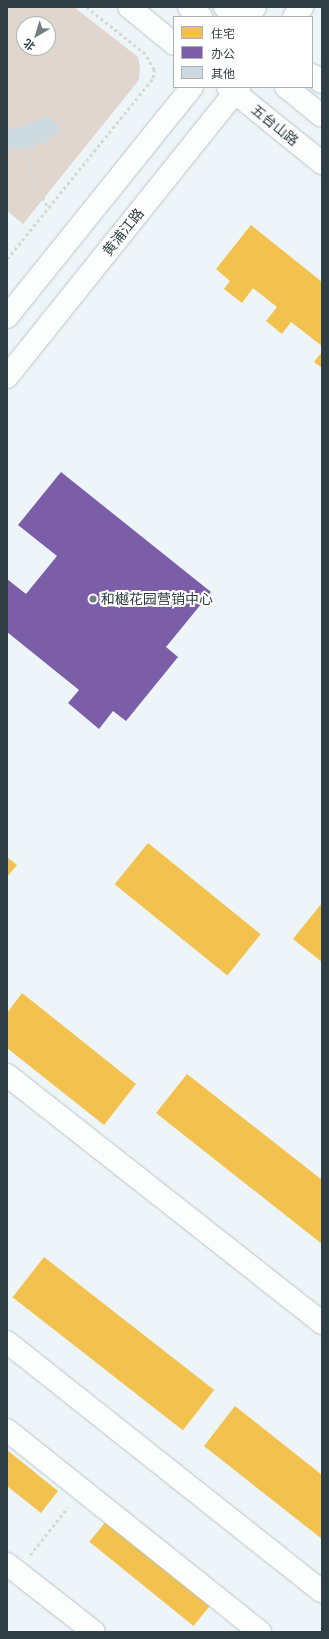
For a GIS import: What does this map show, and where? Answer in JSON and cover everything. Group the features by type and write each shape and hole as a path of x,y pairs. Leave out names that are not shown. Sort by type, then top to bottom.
{"street":[{"path":"128,7 173,43"},
{"path":"189,7 200,16"},
{"path":"225,7 237,16"},
{"path":"248,16 255,7"},
{"path":"295,16 302,7"},
{"path":"313,76 322,82"},
{"path":"7,317 191,88"},
{"path":"287,88 322,116"},
{"name":"五台山路","path":"234,89 322,163"},
{"name":"黄浦江路","path":"7,377 234,89"},
{"path":"7,1074 322,1323"},
{"path":"7,1342 322,1592"},
{"path":"7,1430 260,1632"},
{"path":"12,1568 94,1632"}],"path":[{"path":"11,7 21,16"},
{"path":"7,259 152,78 154,70 146,54 86,7"},
{"path":"56,44 73,57"},
{"path":"25,148 32,176 48,208"},
{"path":"12,1568 82,1489"}],"shaded area":[{"path":"7,7 74,7 138,57 140,68 139,80 23,224 7,211"}],"building: 住宅":[{"path":"251,225 322,282 322,346 291,322 282,334 266,321 277,307 253,288 242,303 224,289 230,281 216,269"},
{"path":"322,352 322,368 314,362"},
{"path":"148,843 261,934 227,975 115,884"},
{"path":"7,857 17,865 7,877"},
{"path":"322,903 322,962 293,939"},
{"path":"22,993 136,1084 104,1125 7,1048 7,1013"},
{"path":"187,1074 322,1180 322,1244 156,1113"},
{"path":"44,1257 214,1390 183,1430 13,1297"},
{"path":"235,1406 322,1475 322,1539 204,1446"},
{"path":"7,1450 58,1491 41,1513 7,1486"},
{"path":"107,1520 211,1604 194,1626 89,1542"}],"building: 办公":[{"path":"61,472 211,592 166,647 178,657 126,721 113,711 99,729 68,703 79,690 7,632 7,579 26,594 57,556 18,525"}],"building: 其他":[{"path":"48,115 62,130 49,140 32,147 7,150 7,128 17,129"}],"place":[{"name":"和樾花园营销中心","path":"93,599"}]}
